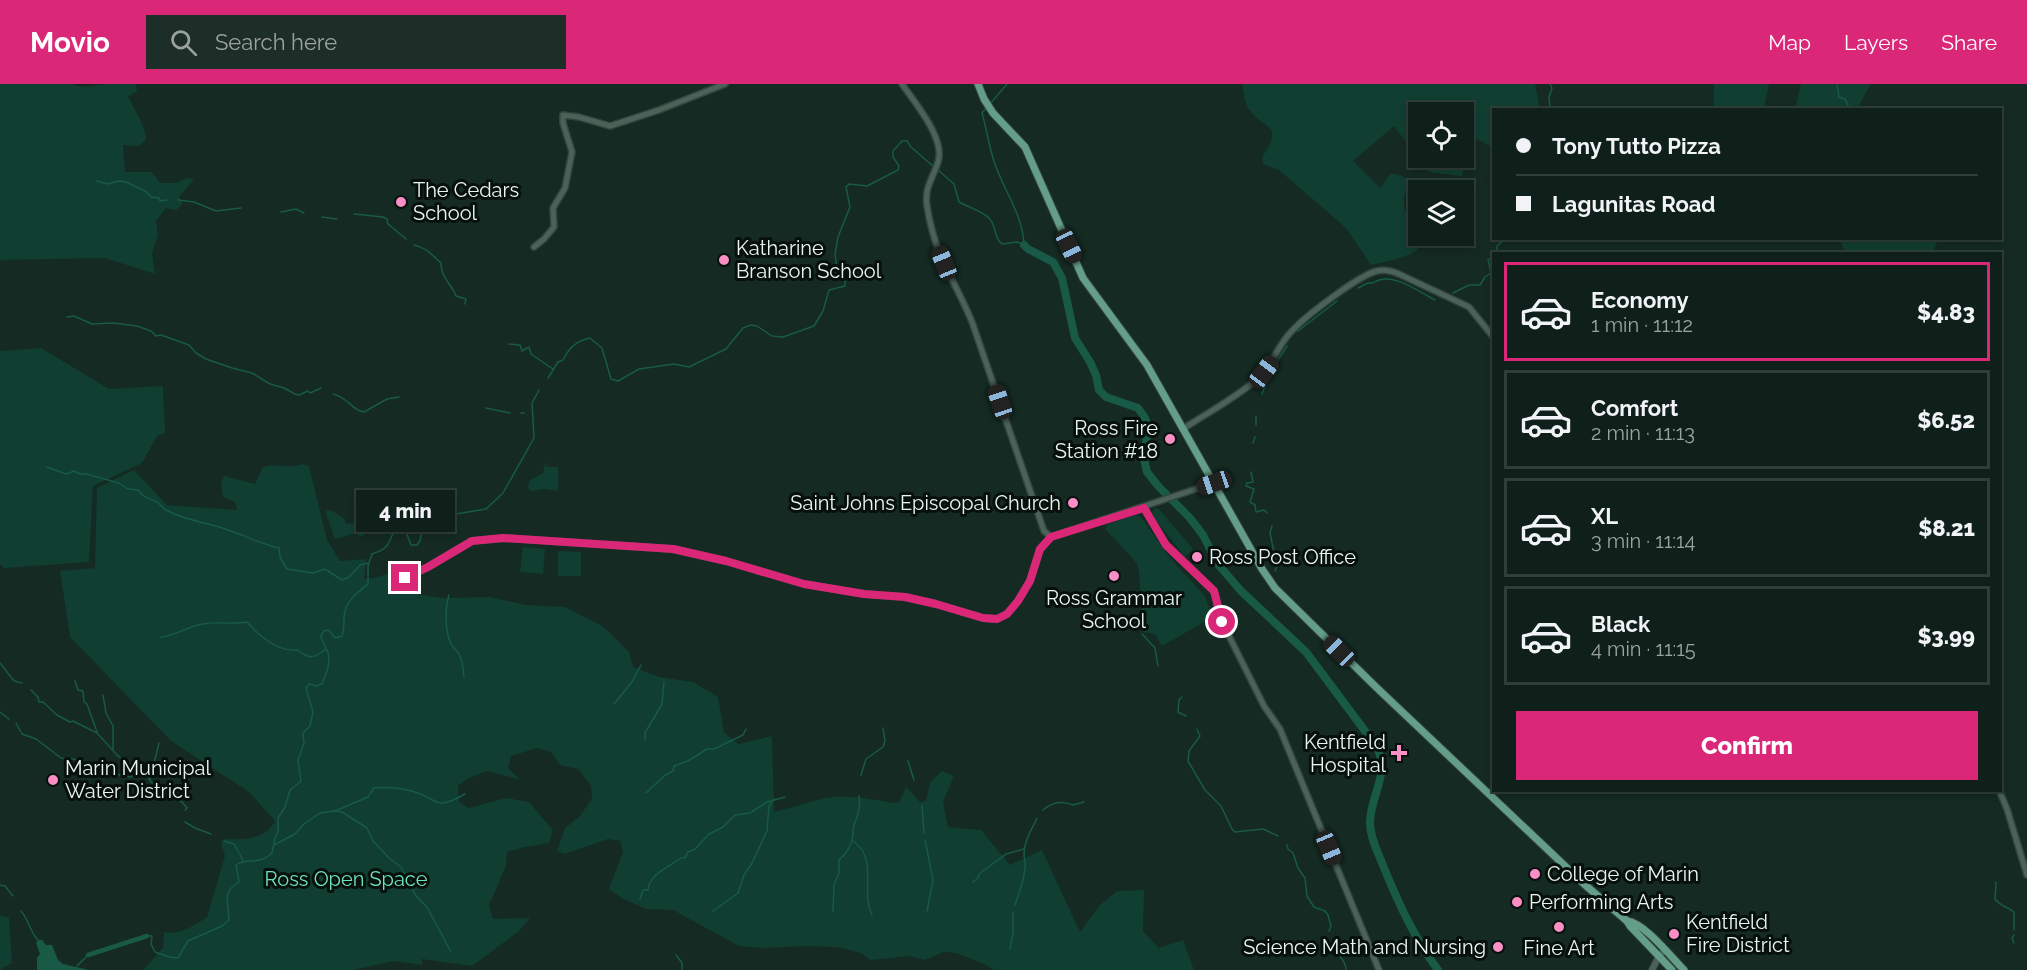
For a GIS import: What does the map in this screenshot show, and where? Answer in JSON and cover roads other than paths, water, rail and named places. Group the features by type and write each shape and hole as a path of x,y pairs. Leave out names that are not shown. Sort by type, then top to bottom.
{"main road":[{"path":"978,84 993,113 1024,147 1083,278 1142,357 1262,570 1278,591 1584,884 1627,921 1672,970"},
{"path":"1627,921 1634,921 1684,970"},
{"path":"1652,970 1665,950"}],"street":[{"path":"534,247 554,227 553,208 564,191 569,171 572,152 563,116 579,117 610,126 644,116 725,84"},
{"path":"902,84 935,135 940,154 929,182 926,198 939,252 969,314 1044,531 1051,537"},
{"path":"1183,429 1257,380 1273,360 1289,333 1314,310 1358,280 1378,270 1388,270 1399,274 1469,307 1492,336"},
{"path":"393,583 428,567 472,541 503,538 673,549 726,561 804,584 864,594 905,597 983,618 997,619 1007,614 1018,601 1030,581 1040,549 1051,537 1214,483"},
{"path":"1144,508 1166,545 1214,591 1222,622 1264,706 1280,729 1379,970"},
{"path":"2000,792 2027,875"}],"waterway":[{"path":"990,104 1007,84"},
{"path":"1550,84 1552,88 1549,97 1550,108"},
{"path":"1837,84 1839,97 1845,99 1849,108"},
{"path":"938,170 954,184 959,202 989,218 1002,244 1017,242 1024,245 1017,213 991,152 982,113 987,107"},
{"path":"548,378 558,362 563,360 574,346 590,338 602,348 611,379 618,381 639,369 674,364 689,367 726,349 743,328 751,325 757,326 772,336 783,337 814,326 823,311 829,290 845,286 845,281 837,268 835,254 838,237 850,207 846,187 849,184 867,186 898,170 899,166 893,157 893,151 902,141 907,141 934,167"},
{"path":"97,181 107,184 126,182 147,192 151,197 159,198 160,201 167,200"},
{"path":"178,200 194,202 216,211 241,208"},
{"path":"281,212 296,209 304,213"},
{"path":"354,214 383,217 406,239"},
{"path":"322,217 337,219"},
{"path":"1497,252 1497,246 1503,240"},
{"path":"414,245 426,250 441,263 444,277 456,296 466,299 465,304"},
{"path":"1024,245 1053,262 1062,278 1075,338 1090,362 1099,390 1106,397 1138,408 1145,418 1148,427 1144,459 1147,472 1190,518 1203,535 1217,563 1241,591 1306,652 1377,747 1381,768 1371,813 1372,838 1407,918 1438,970"},
{"path":"1453,293 1469,285 1480,285 1491,273 1488,260 1492,257"},
{"path":"1358,288 1368,283 1388,279 1405,284 1435,300"},
{"path":"1298,331 1337,301"},
{"path":"67,317 74,316 92,324 113,323 137,326 151,331 156,336 161,335 189,345 206,359 252,373 270,384 295,394 299,395 308,391 310,393 321,388"},
{"path":"509,344 520,345 522,351 529,347 531,354 553,369"},
{"path":"1262,394 1270,372 1287,346"},
{"path":"147,936 152,936 151,944 155,952 178,958 188,941 222,926 229,920 227,897 230,889 239,882 236,865 245,861 262,860 272,853 278,832 278,818 285,807 290,790 301,781 298,760 304,743 303,733 310,726 313,712 306,688 309,684 316,686 322,684 329,663 321,636 324,631 329,630 335,638 342,636 346,607 354,596 368,584 368,566 372,554 386,547 397,526 404,527 411,545 417,545 427,517 432,514 456,514 486,509 503,493 534,438 532,403 539,390"},
{"path":"333,394 364,412 387,399 399,397"},
{"path":"486,408 510,413"},
{"path":"1256,416 1256,425"},
{"path":"1253,443 1255,437"},
{"path":"47,467 66,474 74,471 119,483 128,489 138,490 175,514 279,548 280,557 287,569 313,573 325,569 342,580 349,577 360,565 369,563"},
{"path":"1251,472 1253,482 1247,483 1246,486 1254,489 1250,502 1255,505 1256,512 1264,510 1267,513"},
{"path":"1272,526 1270,533 1277,566 1275,571"},
{"path":"449,595 446,612 448,637 460,657 464,677"},
{"path":"161,637 203,624 247,622 263,638 283,649 298,650 312,657 326,649"},
{"path":"1142,634 1155,648 1158,666"},
{"path":"0,663 14,681 22,683"},
{"path":"614,704 632,682 641,665"},
{"path":"75,681 78,690 83,691 84,702 87,704 97,732"},
{"path":"645,740 645,733 662,704 664,682"},
{"path":"31,690 38,697 39,702 43,702 57,715 97,733 118,756 143,772 155,786 182,802 187,808 185,810"},
{"path":"103,695 106,713 113,726 113,749"},
{"path":"1182,697 1179,700 1178,712 1186,716"},
{"path":"0,712 9,719"},
{"path":"16,723 22,734 36,739 61,758 74,759 96,770 130,777 142,773"},
{"path":"861,775 866,759 883,747 885,741 883,728"},
{"path":"646,793 664,776 673,771 674,766 688,761 707,749 714,749 743,735 746,729"},
{"path":"1197,729 1200,736 1189,751 1188,761 1205,790 1221,806 1232,829 1235,832 1263,829 1278,836"},
{"path":"150,780 159,743"},
{"path":"908,761 914,780"},
{"path":"335,811 368,797 374,788 407,790 442,803 465,794"},
{"path":"833,912 834,885 839,873 839,860 851,842 858,814 859,796"},
{"path":"640,899 643,890 648,890 649,884 660,871 681,858 685,858 688,852 695,849 709,834 723,827 735,815 750,813 767,802 785,797"},
{"path":"713,911 738,893 744,875 767,831 769,806 774,799"},
{"path":"1043,810 1058,803 1073,805 1084,802"},
{"path":"922,806 924,833"},
{"path":"274,845 295,834 304,824 320,813 342,812 367,828 373,841 401,867 416,896 427,907 451,952"},
{"path":"1015,905 1024,873 1025,844 1037,818"},
{"path":"185,822 211,834"},
{"path":"925,840 933,880 927,911"},
{"path":"224,841 234,844 243,860"},
{"path":"853,841 861,848 865,857 869,906 872,915"},
{"path":"1287,845 1305,878 1307,896 1314,907 1325,911 1328,915 1331,926 1329,931"},
{"path":"973,882 979,874 1006,854 1024,849"},
{"path":"1996,882 1995,899 2014,912 2014,930"},
{"path":"0,885 5,886 13,896"},
{"path":"21,911 38,940"},
{"path":"1010,949 1013,913"},
{"path":"2014,935 2012,938 2014,943"},
{"path":"88,955 147,936"},
{"path":"1330,943 1344,962 1346,970"},
{"path":"77,966 88,955"},
{"path":"676,955 682,963 682,970"}],"place":[{"name":"The Cedars School","path":"401,202"},
{"name":"Katharine Branson School","path":"724,260"},
{"name":"Ross Fire Station #18","path":"1170,439"},
{"name":"Saint Johns Episcopal Church","path":"1073,503"},
{"name":"Ross Post Office","path":"1197,557"},
{"name":"Ross Grammar School","path":"1114,576"},
{"name":"Kentfield Hospital","path":"1399,753"},
{"name":"Marin Municipal Water District","path":"53,780"},
{"name":"College of Marin","path":"1535,874"},
{"name":"Performing Arts","path":"1517,902"},
{"name":"Fine Art","path":"1559,927"},
{"name":"Kentfield Fire District","path":"1674,934"},
{"name":"Science Math and Nursing","path":"1498,947"}],"park label":[{"name":"Ross Open Space","path":"346,879"}]}
